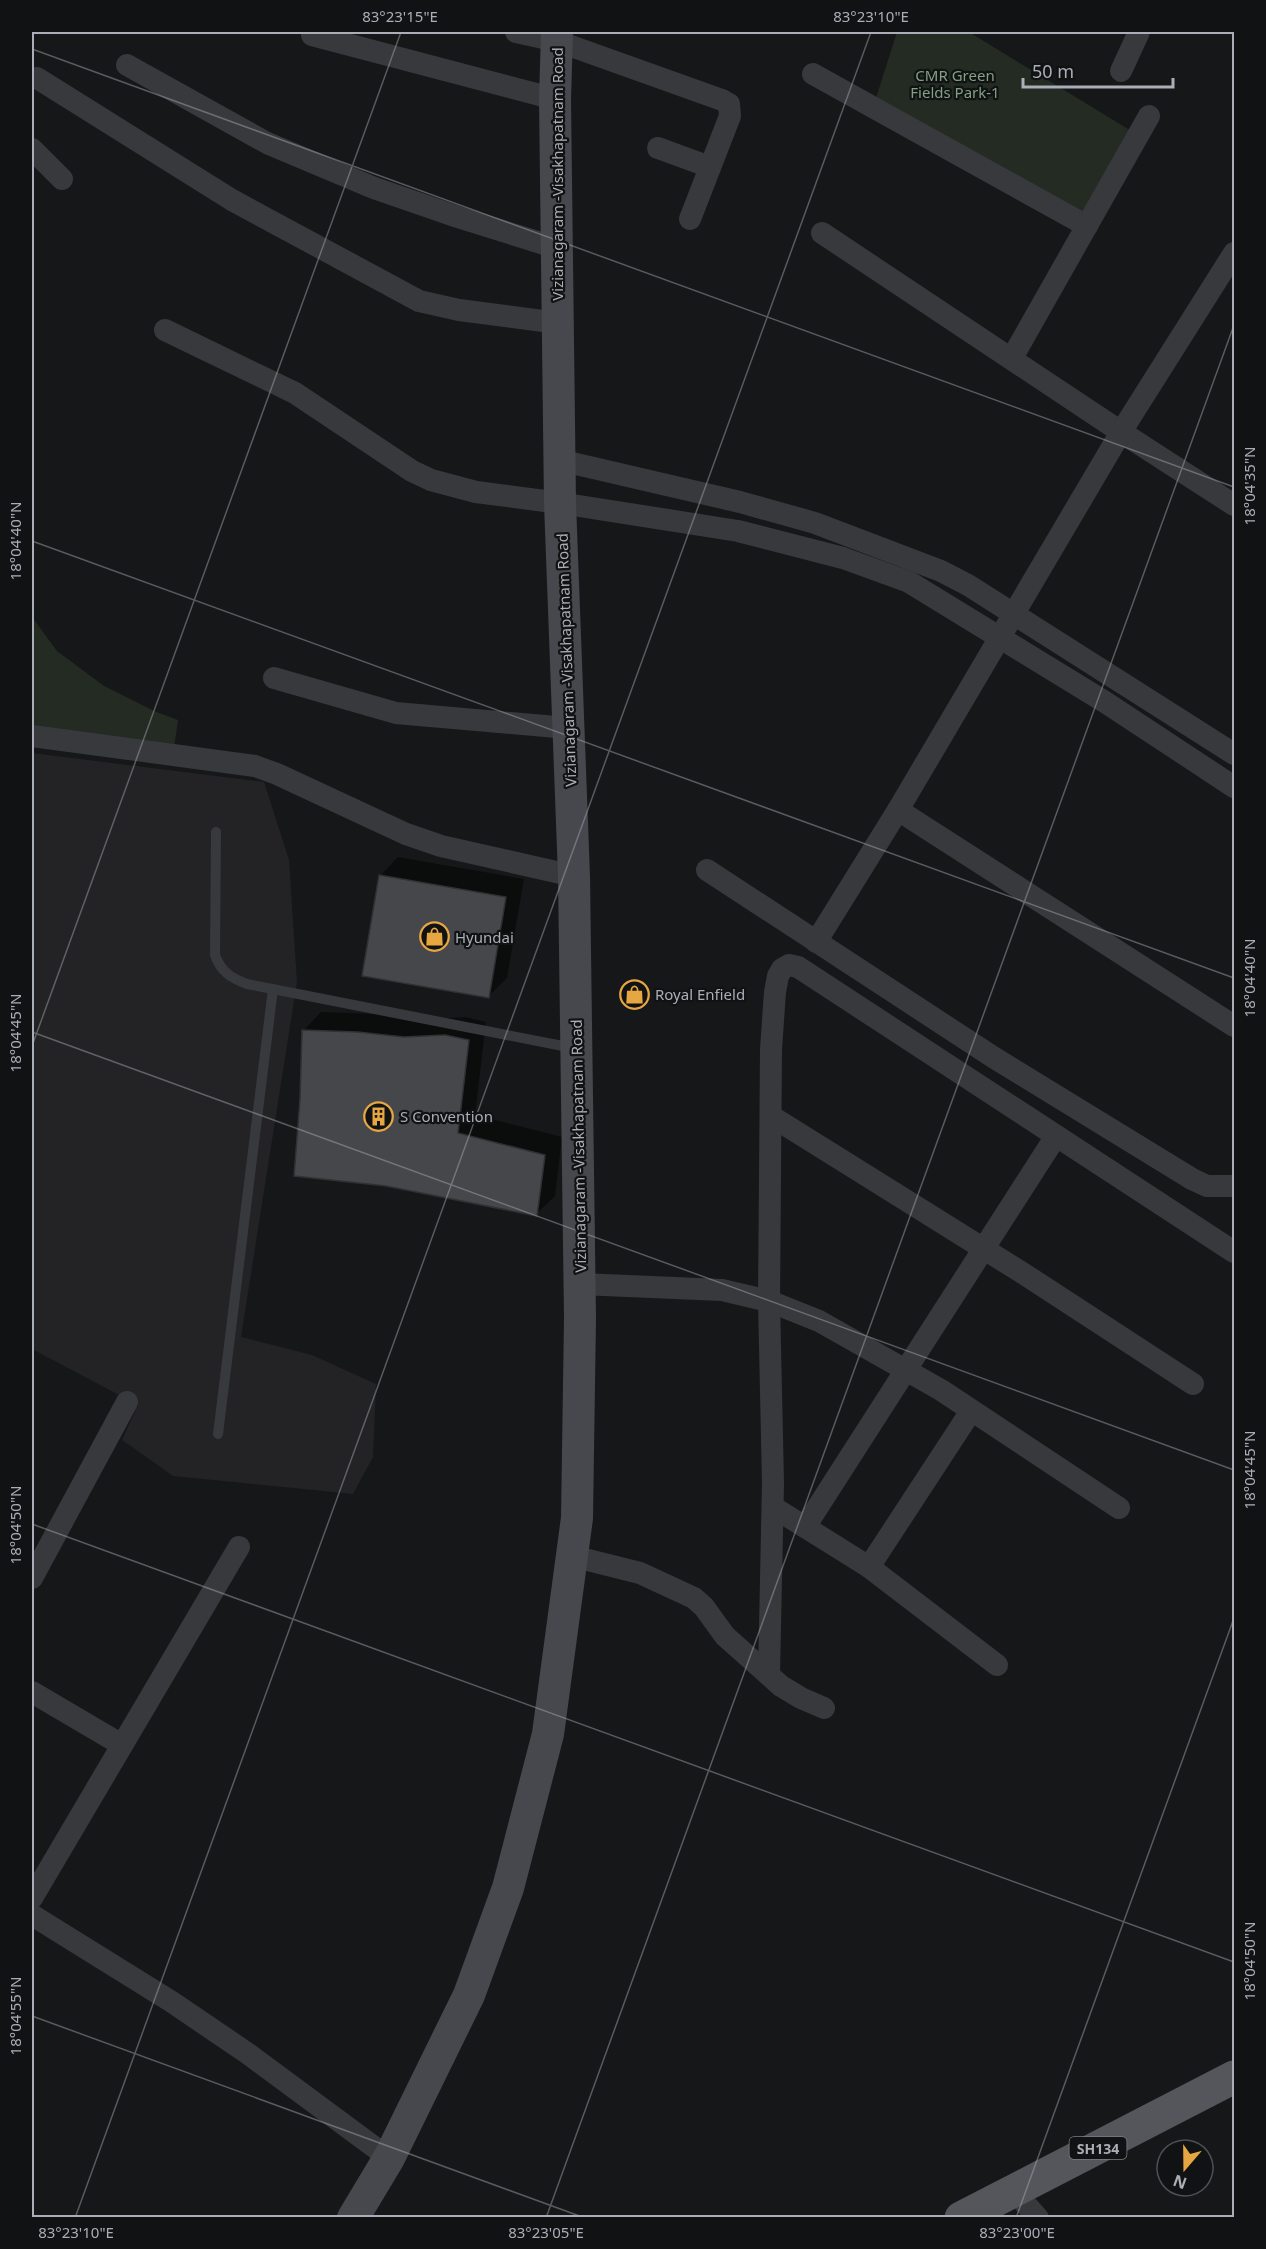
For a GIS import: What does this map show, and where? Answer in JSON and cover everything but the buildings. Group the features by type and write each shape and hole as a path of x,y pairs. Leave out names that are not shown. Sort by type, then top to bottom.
{"main road":[{"name":"Vizianagaram -Visakhapatnam Road","path":"353,2217 389,2157 468,1995 508,1888 548,1734 577,1518 579,1284 574,876 559,460 555,99 557,36"},
{"name":"SH134","path":"961,2217 1234,2077"}],"street":[{"path":"516,32 557,36 722,99 729,104 730,116 690,219"},
{"path":"1121,71 1139,32"},
{"path":"312,35 555,99"},
{"path":"127,65 267,143 385,192 458,218 557,248"},
{"path":"813,74 1087,226"},
{"path":"37,78 232,200 409,296 437,306 459,310 558,323"},
{"path":"1012,358 1149,116"},
{"path":"32,148 62,179"},
{"path":"658,148 710,167"},
{"path":"822,233 1121,432 1234,504"},
{"path":"816,942 1001,638 1121,432 1234,253"},
{"path":"165,330 295,393 412,471 431,480 476,492 738,531 843,558 909,582 1105,702 1234,787"},
{"path":"559,460 740,502 815,523 941,571 1234,754"},
{"path":"274,678 396,713 568,728"},
{"path":"32,736 255,766 423,840 574,876"},
{"path":"898,810 1234,1026"},
{"path":"707,870 993,1057 1192,1179 1207,1186 1234,1186"},
{"path":"769,1675 772,1507 769,1301 771,1116 775,992 782,969 789,965 798,967 1234,1252"},
{"path":"771,1116 1193,1384"},
{"path":"805,1527 1056,1136"},
{"path":"579,1284 722,1290 769,1301 819,1321 941,1390 1119,1508"},
{"path":"32,1578 127,1401"},
{"path":"869,1567 971,1411"},
{"path":"772,1507 869,1567 997,1665"},
{"path":"32,1898 239,1547"},
{"path":"572,1556 640,1573 694,1598 704,1607 725,1636 769,1675 801,1698 824,1708"},
{"path":"32,1692 122,1745"},
{"path":"32,1915 200,2021 389,2157"},
{"path":"1014,2191 1038,2217"}],"lane":[{"path":"216,832 215,955 219,965 234,979 247,984 576,1048"},
{"path":"218,1434 273,989"}],"shaded area":[{"path":"32,753 264,782 289,860 297,982 241,1337 312,1355 376,1384 373,1457 353,1494 173,1476 122,1440 138,1405 32,1349"}],"green space":[{"name":"CMR Green Fields Park-1","path":"897,32 969,32 1133,132 1084,219 876,98"},
{"path":"32,617 57,651 104,686 154,711 178,720 174,748 32,730"}],"place":[{"name":"Hyundai","path":"434,937"},
{"name":"Royal Enfield","path":"634,994"},
{"name":"S Convention","path":"379,1116"}]}
